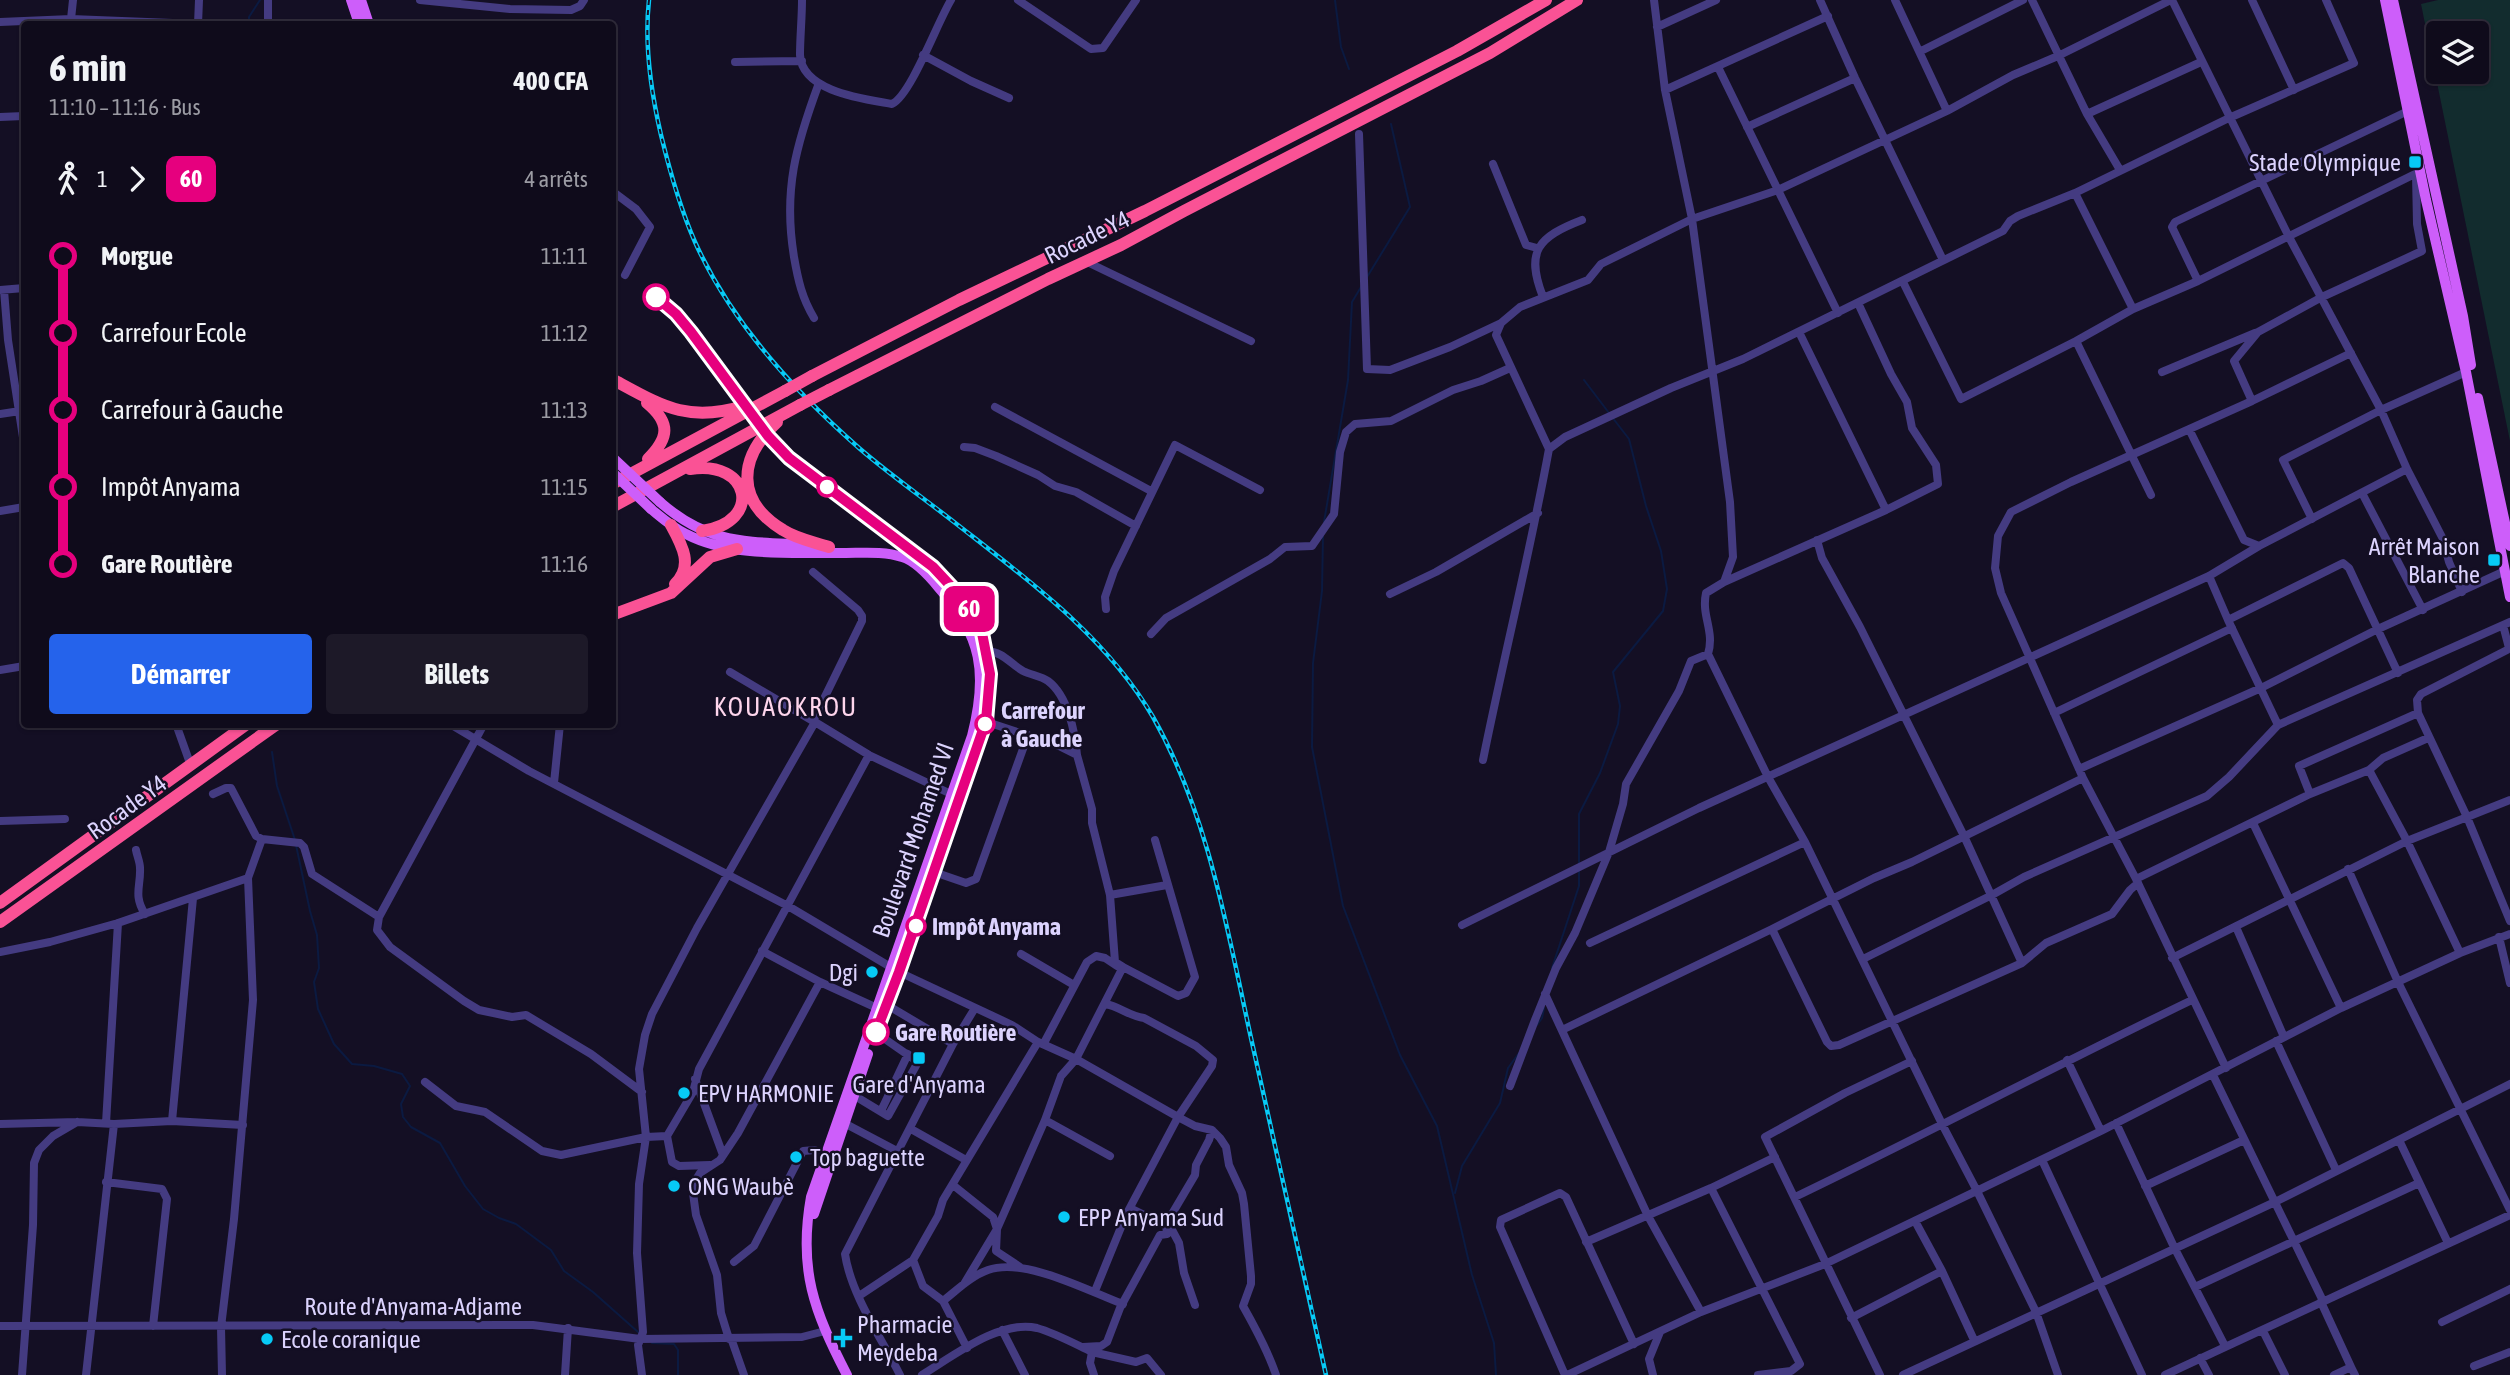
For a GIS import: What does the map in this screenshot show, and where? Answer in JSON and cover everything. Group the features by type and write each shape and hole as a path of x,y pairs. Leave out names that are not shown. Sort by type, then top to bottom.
{"highway":[{"name":"Rocade Y4","path":"616,482 771,397 959,300 1145,212 1169,197 1457,51 1546,0"},
{"name":"Rocade Y4","path":"616,505 829,390 1121,245 1490,53 1577,0"},
{"path":"616,381 658,404 682,412 707,414 728,411 771,397"},
{"path":"616,391 647,403 657,411 664,426 665,438 638,470"},
{"path":"788,412 768,429 750,459 748,492 765,517 783,531 829,547"},
{"path":"679,471 700,467 715,468 726,471 736,480 742,505 737,515 720,529 702,531"},
{"path":"616,609 654,596 679,580 686,560 671,525"},
{"path":"616,614 671,593 710,556 737,549"},
{"name":"Rocade Y4","path":"0,903 242,728"},
{"name":"Rocade Y4","path":"0,922 272,728"}],"main road":[{"path":"351,0 358,21"},
{"path":"361,0 368,21"},
{"path":"2385,0 2418,173 2466,372 2510,597"},
{"path":"2393,0 2463,316 2510,546"},
{"name":"Boulevard Mohamed VI","path":"616,461 671,525 694,538 737,549 879,553 906,558 951,601 973,636 978,653 981,720 951,794 895,969 851,1094 824,1156 811,1198 807,1237"},
{"name":"Boulevard Mohamed VI","path":"616,475 656,506 702,531 725,538 829,547 891,549 922,558 949,584 969,609 982,633 990,674 981,720 934,872 895,969"},
{"name":"Boulevard Mohamed VI","path":"807,1237 851,1094"},
{"path":"807,1237 809,1284 825,1331 847,1375"}],"street":[{"path":"71,19 72,0"},
{"path":"198,21 199,0"},
{"path":"268,0 268,21"},
{"path":"420,0 510,9 571,10 580,6 584,0"},
{"path":"802,0 802,61 809,74 819,83 849,96 892,104 901,97 914,78 951,0"},
{"path":"1018,0 1091,49 1098,49 1103,48 1136,0"},
{"path":"1654,0 1665,90 1692,219 1730,502 1733,557 1724,582"},
{"path":"1657,27 1716,0"},
{"path":"1821,0 1855,78 1943,260"},
{"path":"1895,0 1947,111"},
{"path":"1921,51 2023,0"},
{"path":"2032,0 2087,114 2120,170"},
{"path":"1359,134 1367,369 1390,370 1450,347 1501,323 1520,307 1588,279 1601,264 1692,219 1777,190 1947,111 2013,75 2058,56 2171,0 2289,237 2381,410 2407,469 2443,539 2449,562 2462,592"},
{"path":"2252,0 2294,90"},
{"path":"1549,449 1565,437 1743,359 1903,282 2003,231 2010,221 2018,216 2354,62 2326,0"},
{"path":"1665,90 1828,16"},
{"path":"0,22 21,21"},
{"path":"24,21 122,21"},
{"path":"923,55 1009,98"},
{"path":"734,62 802,61"},
{"path":"2087,114 2202,62"},
{"path":"1718,67 1838,313"},
{"path":"1747,127 1855,78"},
{"path":"814,318 799,287 790,232 791,177 800,136 819,83"},
{"path":"2199,281 2173,224 2408,111"},
{"path":"0,117 21,116"},
{"path":"1493,163 1526,245 1537,248"},
{"path":"1903,282 1961,399 2133,309 2199,281 2418,173 2417,224 2422,251 2322,297 2258,332 2162,372"},
{"path":"2075,192 2133,309"},
{"path":"616,194 636,209 649,227 625,275"},
{"path":"1543,298 1536,279 1534,257 1537,248 1549,237 1583,220"},
{"path":"1085,261 1251,341"},
{"path":"21,288 2,290 21,419"},
{"path":"1858,303 1907,402 1912,428 1936,465 1938,484 1724,582 1706,593 1703,606 1713,640 1708,654 1768,777 1805,842 2036,1312 2058,1375"},
{"path":"1483,760 1538,513 1549,449 1496,335 1501,323"},
{"path":"1799,332 1886,510"},
{"path":"2252,401 2234,361 2258,332"},
{"path":"2076,341 2151,495"},
{"path":"2226,1068 2137,881 2083,778 2001,593 1995,568 1998,536 2011,512 2132,453 2252,401 2351,353"},
{"path":"0,356 11,354"},
{"path":"1151,634 1166,618 1270,559 1286,547 1312,546 1334,514 1340,452 1346,432 1355,424 1391,421 1453,390 1510,368"},
{"path":"2312,519 2283,460 2381,410 2466,372"},
{"path":"995,407 1151,491"},
{"path":"0,414 20,411"},
{"path":"2189,429 2244,540 2259,546"},
{"path":"1106,609 1105,597 1114,571 1175,445 1260,490"},
{"path":"964,447 975,448 1038,475 1055,486 1076,492 1136,526"},
{"path":"1462,925 1768,777 2209,576 2259,546 2407,469"},
{"path":"2362,493 2423,610"},
{"path":"0,511 21,508"},
{"path":"1390,594 1436,572 1538,513"},
{"path":"1817,540 1822,558 1860,627 1964,836 2022,963"},
{"path":"2054,713 2343,564 2349,568 2398,673"},
{"path":"2079,769 2261,688 2378,629 2505,571"},
{"path":"642,1375 638,1345 643,1332 637,1253 639,1184 646,1137 640,1055 652,1014 727,873 814,722 860,626 862,616 813,572"},
{"path":"2209,576 2278,724"},
{"path":"1863,959 2024,877 2207,796 2229,777 2278,724 2507,623 2507,650 2421,694 2417,700 2418,713 2428,738 2467,817 2510,921"},
{"path":"986,651 1001,653 1021,669 1048,680 1058,690 1074,735 1092,809 1092,823 1110,895 1115,962 1122,968"},
{"path":"1510,1086 1545,994 1575,933 1609,852 1626,783 1679,691 1691,661 1708,654"},
{"path":"0,670 21,666"},
{"path":"730,672 869,754 951,794"},
{"path":"2310,794 2298,766 2418,713"},
{"path":"981,720 1059,746 1077,755"},
{"path":"177,728 191,766"},
{"path":"457,728 529,771 788,905 895,969 1012,1025 1195,1126 1212,1130 1226,1147 1229,1165 1244,1204 1251,1284 1243,1306 1258,1337 1268,1350 1276,1375"},
{"path":"482,728 379,917 377,930 390,947 464,1001 479,1010 512,1017 526,1015 591,1054 642,1092"},
{"path":"554,783 560,728"},
{"path":"934,872 966,883 976,879 1028,735"},
{"path":"1772,929 1831,1046 1839,1045 2022,963 2046,943 2112,914 2137,881 2310,794 2369,770 2384,758 2428,738"},
{"path":"710,1165 679,1166 672,1163 667,1136 693,1092 695,1079 762,951 869,754"},
{"path":"2369,770 2407,841 2460,953"},
{"path":"1562,1030 2083,778"},
{"path":"213,794 231,788 256,836 300,843 304,847 312,874 379,917"},
{"path":"2172,958 2407,841 2510,800"},
{"path":"0,821 65,820"},
{"path":"2253,822 2341,1008"},
{"path":"222,1375 221,1327 243,1125 253,1000 248,878 262,839"},
{"path":"859,1296 913,1260 966,1160 1041,1042 1087,962 1096,956 1111,961 1178,996 1185,993 1193,981 1192,965 1155,840"},
{"path":"1590,943 1805,842"},
{"path":"136,850 141,869 138,894 145,914"},
{"path":"2165,1375 2510,1212 2398,982 2348,869"},
{"path":"0,952 50,942 118,923 248,878"},
{"path":"1110,895 1167,886"},
{"path":"172,1121 193,898"},
{"path":"86,1375 106,1182 118,923"},
{"path":"2236,927 2336,1170"},
{"path":"1634,1344 1566,1197 1560,1193 1501,1220 1500,1227 1566,1375 1634,1344 1660,1332 1700,1312 1825,1264 2116,1124 2341,1008 2510,933"},
{"path":"2499,937 2510,983"},
{"path":"762,951 820,982 882,1007 953,1044"},
{"path":"1021,954 1074,985"},
{"path":"964,1284 997,1229 1045,1120 1061,1076 1076,1059 1122,968"},
{"path":"744,1375 721,1313 717,1275 696,1215 692,1192 696,1176 720,1160 748,1115 820,982"},
{"path":"1545,994 1648,1216 1700,1312"},
{"path":"1795,1197 1943,1126 2067,1060 2192,1000"},
{"path":"1095,1291 1130,1208 1178,1117 1212,1066 1212,1057 1144,1018 1105,1004"},
{"path":"900,1375 859,1296 847,1267 845,1254 953,1044 975,1008"},
{"path":"851,1094 888,1115 918,1062 873,1030"},
{"path":"2067,1060 2101,1131"},
{"path":"1878,1374 1765,1137 1845,1093 1912,1062"},
{"path":"2213,1075 2294,1241 2353,1371 2334,1375"},
{"path":"695,1079 723,1155"},
{"path":"425,1082 456,1106 485,1112 542,1151 552,1154 561,1155 646,1137 667,1136"},
{"path":"1903,1375 2275,1202 2510,1084"},
{"path":"1045,1120 1110,1156"},
{"path":"0,1124 172,1121 243,1125"},
{"path":"22,1375 33,1225 34,1163 40,1150 53,1136 76,1122"},
{"path":"844,1123 899,1152"},
{"path":"2116,1124 2174,1247 2225,1346"},
{"path":"911,1129 966,1160"},
{"path":"1083,1347 1106,1343 1123,1304 1160,1235 1167,1234 1166,1224 1195,1175 1200,1154 1212,1130"},
{"path":"2145,1186 2244,1139"},
{"path":"2399,1140 2448,1243"},
{"path":"734,1262 754,1246 803,1151 815,1150 824,1156"},
{"path":"1587,1242 1775,1157"},
{"path":"2042,1160 2142,1375"},
{"path":"106,1182 162,1189 166,1193 153,1326"},
{"path":"2195,1287 2419,1183"},
{"path":"953,1185 993,1217 997,1229 996,1251 1021,1268"},
{"path":"1711,1188 1763,1286 1800,1364 1791,1371 1758,1375"},
{"path":"1130,1208 1166,1224 1177,1237 1184,1273 1195,1305"},
{"path":"1914,1221 1974,1340"},
{"path":"913,1260 923,1286 943,1301 967,1348"},
{"path":"943,1301 987,1270 1006,1267 1021,1268 1095,1291 1123,1304"},
{"path":"1851,1318 1942,1272"},
{"path":"2442,1322 2510,1289"},
{"name":"Route d'Anyama-Adjame","path":"0,1326 533,1325 640,1339 802,1337 825,1331"},
{"path":"922,1375 1002,1330 1022,1326 1038,1328 1092,1352 1136,1362 1147,1358 1161,1375"},
{"path":"565,1375 568,1328"},
{"path":"1002,1330 1025,1375"},
{"path":"2263,1331 2286,1375"},
{"path":"1653,1375 1649,1359 1660,1332"},
{"path":"1092,1352 1090,1363 1094,1375"},
{"path":"2474,1366 2510,1352"},
{"path":"2200,1359 2209,1375"}],"green space":[{"path":"2438,0 2510,0 2510,441 2437,84 2489,84 2489,21 2426,21 2426,29 2421,4"}],"waterway":[{"path":"249,21 260,0"},
{"path":"1335,0 1341,47 1349,69"},
{"path":"1367,277 1410,207 1391,124"},
{"path":"1324,522 1348,380 1352,302 1361,287"},
{"path":"1584,380 1609,413"},
{"path":"1579,864 1579,814 1600,773 1618,724 1620,706 1613,672 1663,611 1667,589 1661,551 1629,439 1612,417"},
{"path":"1323,535 1322,591 1313,663 1312,747 1343,906 1400,1055 1437,1126 1472,1275 1494,1343 1496,1375"},
{"path":"272,752 277,786 295,840"},
{"path":"296,845 317,935 319,968 314,982 318,1009 334,1044 352,1064 374,1066 402,1074 410,1086 401,1104 403,1117 411,1127 440,1143 465,1186 483,1209 516,1224 551,1250 564,1271 593,1292 638,1332"},
{"path":"1552,968 1579,886 1579,869"},
{"path":"1537,1025 1544,1008"},
{"path":"1455,1193 1462,1166 1500,1103 1508,1068 1519,1053"},
{"path":"652,1343 674,1344 678,1350 678,1375"}],"railway":[{"path":"649,0 647,34 651,85 661,135 695,242 727,300 766,354 835,426 894,476 1037,587 1089,635 1134,688 1153,717 1172,755 1189,794 1214,874 1326,1375"}],"bus line":[{"name":"60","path":"656,297 676,314 691,332 768,436 789,458 933,567 960,596 982,633 990,674 986,721 876,1032"}],"place":[{"name":"Stade Olympique","path":"2415,162"},
{"name":"Arrêt Maison Blanche","path":"2494,560"},
{"name":"Carrefour à Gauche","path":"985,724"},
{"name":"Impôt Anyama","path":"916,926"},
{"name":"Dgi","path":"872,972"},
{"name":"Gare Routière","path":"876,1032"},
{"name":"Gare d'Anyama","path":"919,1058"},
{"name":"EPV HARMONIE","path":"684,1093"},
{"name":"Top baguette","path":"796,1157"},
{"name":"ONG Waubè","path":"674,1186"},
{"name":"EPP Anyama Sud","path":"1064,1217"},
{"name":"Pharmacie Meydeba","path":"843,1338"},
{"name":"Ecole coranique","path":"267,1339"}],"district":[{"name":"KOUAOKROU","path":"786,707"}]}
